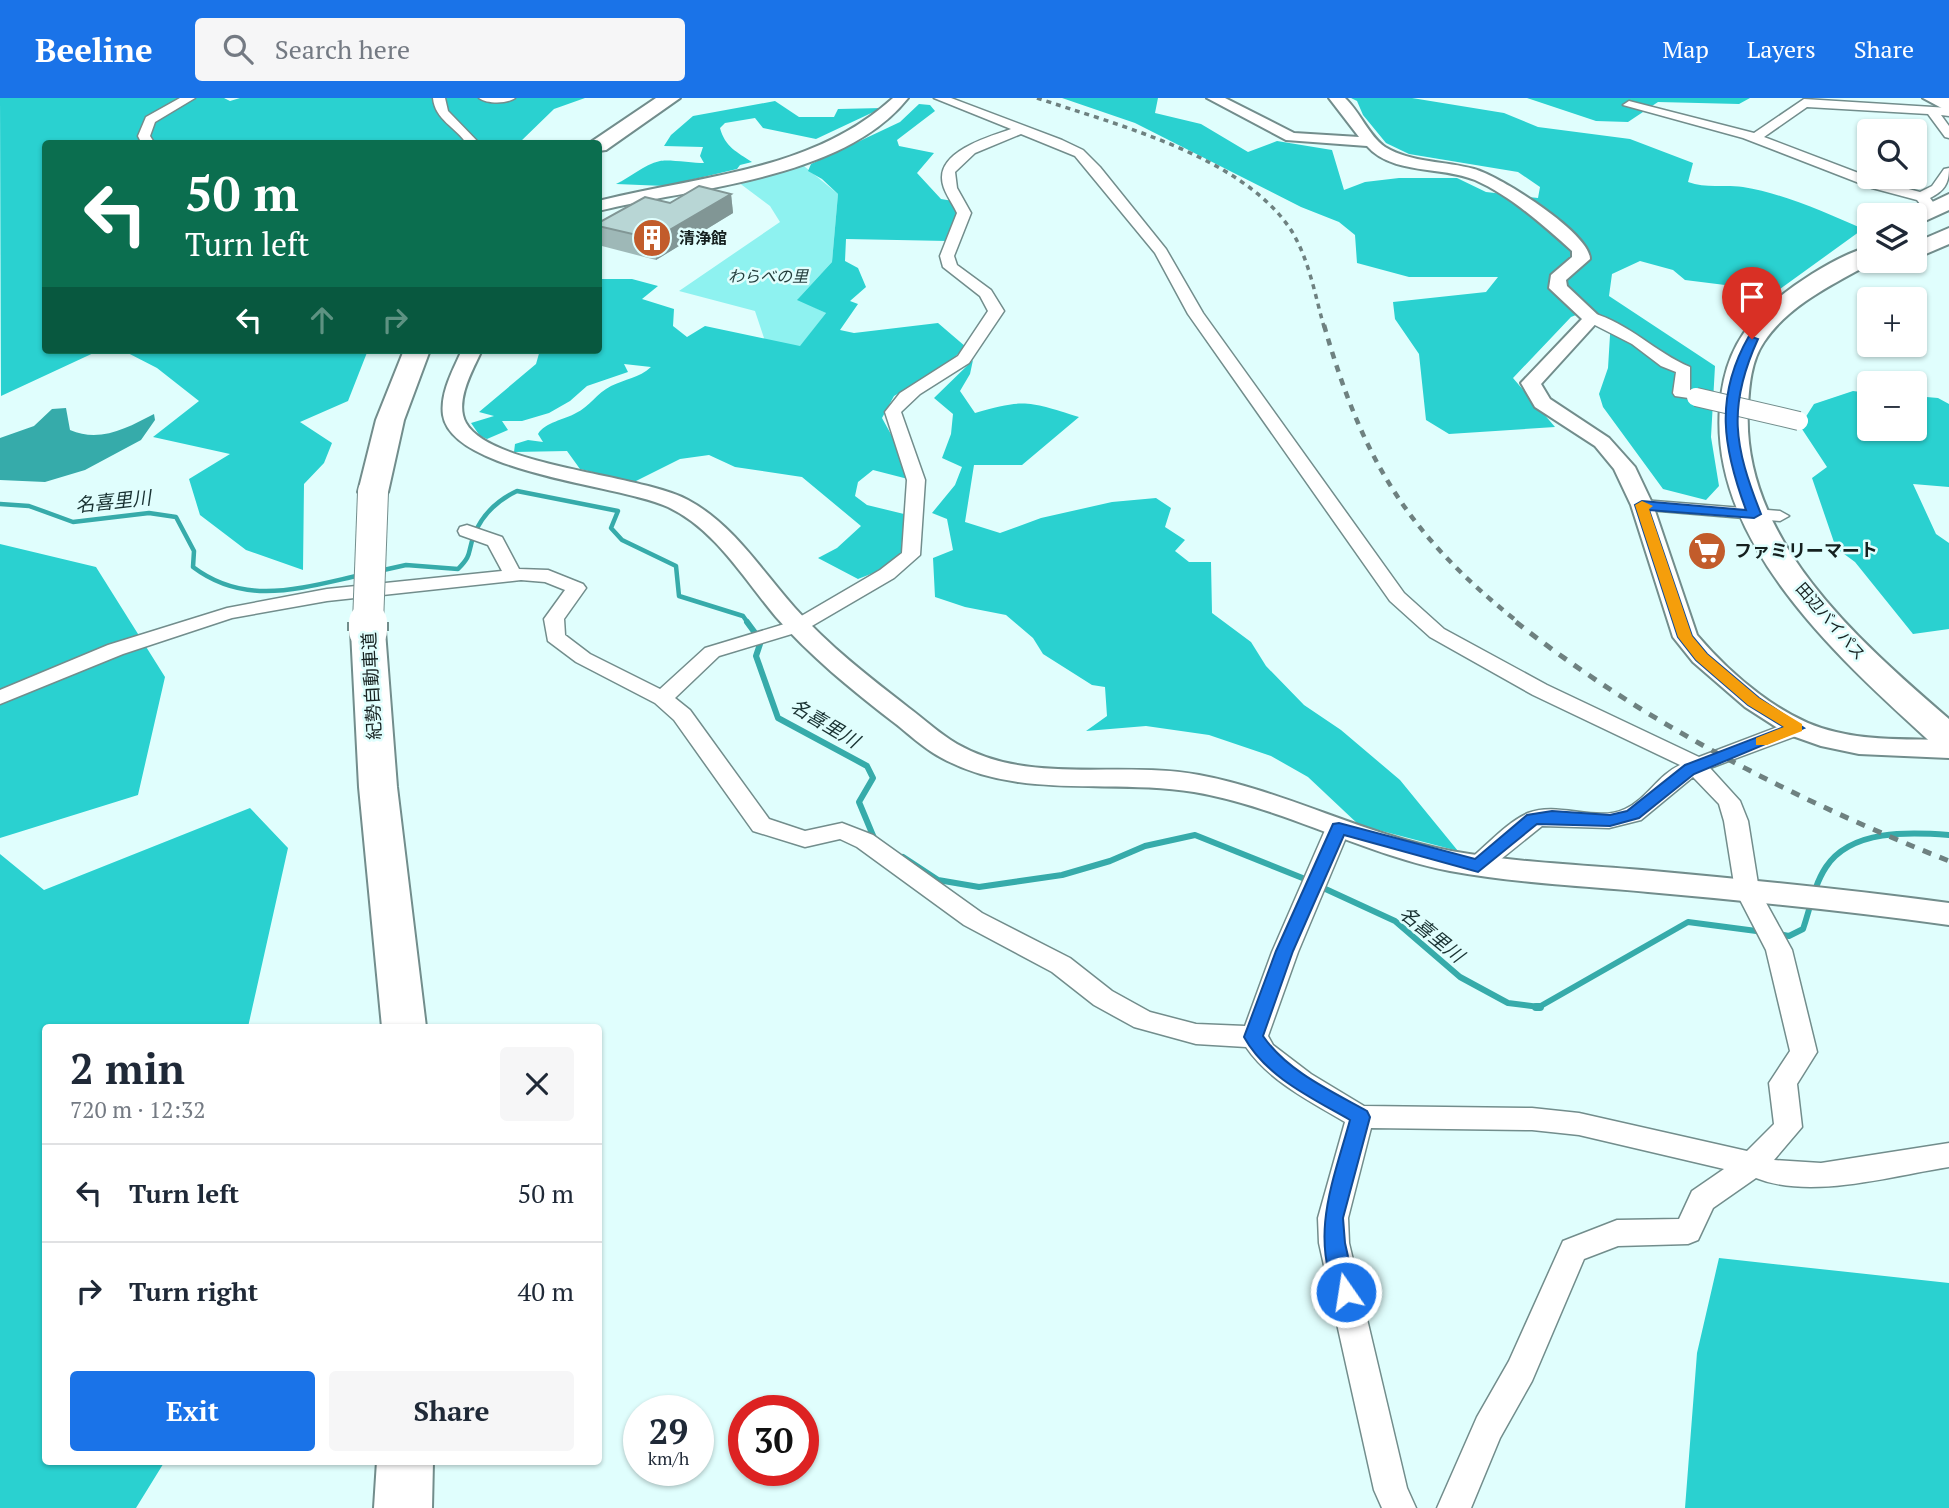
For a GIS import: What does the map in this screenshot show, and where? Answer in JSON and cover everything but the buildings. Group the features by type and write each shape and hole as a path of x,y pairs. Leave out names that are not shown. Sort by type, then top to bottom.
{"highway":[{"path":"602,142 670,98"},
{"path":"1940,104 1949,100"},
{"path":"1927,246 1949,235"},
{"path":"1752,339 1762,321 1801,282 1857,250"},
{"name":"田辺バイパス","path":"1857,261 1810,287 1768,321 1752,339 1741,365 1730,417 1735,464 1767,515 1814,573 1891,688 1949,739"},
{"name":"田辺バイパス","path":"1767,515 1751,412 1758,375 1784,321 1839,278 1857,269"},
{"path":"1784,321 1806,312 1846,283 1868,273"},
{"name":"紀勢自動車道","path":"404,1024 378,787 368,631 373,492 381,445 415,354"},
{"name":"田辺バイパス","path":"1856,638 1949,716"},
{"path":"403,1508 405,1465"}],"street":[{"path":"146,140 144,136 150,120 189,98"},
{"path":"439,98 440,109 448,120 468,132 472,140"},
{"path":"485,98 509,98"},
{"path":"602,205 786,163 858,135 882,119 901,98"},
{"path":"940,98 1025,129 1079,153 1161,252 1196,314 1397,597 1437,633 1492,664 1698,767 1729,801 1736,821 1747,890 1780,950 1789,1001 1804,1052 1783,1083 1788,1127 1753,1164 1702,1200 1688,1231 1617,1233 1573,1250 1521,1371 1488,1428 1454,1508"},
{"path":"1214,98 1291,137 1373,142"},
{"path":"1336,98 1348,107 1379,150 1399,159 1474,174 1559,231 1581,250 1581,259 1557,279 1558,288 1592,318 1638,341 1667,363 1684,370 1681,393 1799,421"},
{"path":"1755,138 1804,103 1940,104 1949,113"},
{"path":"1940,104 1949,134"},
{"path":"1629,105 1755,138 1936,211 1937,189 1949,172"},
{"path":"662,698 712,652 785,630 887,573 911,555 916,480 893,412 900,398 959,364 990,325 996,311 986,293 950,267 947,256 964,213 949,185 948,172 958,159 975,149 1025,129"},
{"path":"1592,318 1580,334 1553,357 1531,383 1542,403 1602,442 1615,454 1642,505 1685,637 1702,657 1754,701 1796,728 1830,740 1859,745 1949,749"},
{"path":"471,354 453,402 456,425 480,447 534,465 646,492 677,503 720,533 785,630 949,751 990,770 1038,777 1135,775 1200,784 1339,828 1478,866 1793,894 1949,914"},
{"path":"1642,505 1767,515"},
{"path":"467,531 495,541 512,573"},
{"path":"0,697 16,693 70,667 197,622 318,594 468,582 512,573 558,576 576,588 554,618 555,638 583,658 662,698 682,715 761,825 806,839 842,831 865,841 973,919 1061,965 1103,998 1143,1020 1196,1034 1254,1037"},
{"path":"1478,866 1533,819 1552,817 1610,821 1633,814 1648,805 1674,779 1690,769 1796,728"},
{"path":"1254,1037 1284,951 1339,828"},
{"path":"1254,1037 1264,1052 1301,1082 1360,1117 1532,1119 1579,1124 1753,1164 1780,1175 1821,1175 1949,1155"},
{"path":"1360,1117 1333,1218 1334,1243 1391,1490 1399,1508"}],"green space":[{"name":"わらべの里","path":"799,162 838,194 832,262 798,299 826,313 800,347 765,341 755,311 679,291 780,222 770,206 734,179"}],"shaded area":[{"path":"0,98 224,98 230,101 240,98 585,98 554,109 522,140 42,140 42,354 91,354 1,396"},
{"path":"1062,98 1158,98 1155,113 1201,124 1248,152 1277,141 1332,150 1344,190 1365,182 1399,178 1457,178 1486,192 1538,198 1540,187 1518,172 1409,154 1386,143 1363,115 1357,101 1351,98 1412,98 1504,113 1538,127 1630,139 1693,163 1688,182 1743,187 1774,194 1857,226 1857,233 1780,289 1765,290 1685,280 1673,270 1640,261 1612,274 1609,296 1715,366 1711,437 1719,486 1706,500 1663,489 1603,407 1599,394 1608,368 1611,319 1586,311 1571,317 1513,378 1555,427 1449,434 1426,420 1419,354 1395,319 1393,302 1486,292 1498,277 1409,277 1357,263 1355,235 1339,222 1301,207 1135,123"},
{"path":"1527,98 1750,98 1739,104 1658,102 1628,122 1596,121"},
{"path":"775,101 799,117 834,117 838,109 882,108 816,139 763,128 755,118 725,123 720,128 725,140 752,162 740,165 737,169 665,186 616,184 660,161 704,163 700,156 703,147 664,146 671,135 693,116"},
{"path":"919,104 930,105 935,111 897,140 899,146 934,153 917,173 941,199 953,201 957,213 948,241 846,239 845,261 858,268 866,287 850,301 858,304 840,330 854,333 938,323 966,347 941,369 894,396 882,418 898,447 908,479 873,470 858,482 855,496 867,505 904,514 901,555 881,570 858,579 818,558 837,548 861,526 802,477 735,467 709,455 680,459 634,482 580,469 567,451 514,452 515,444 528,440 543,442 538,434 545,427 581,410 606,389 642,374 651,367 624,364 628,372 587,386 570,401 549,413 522,421 502,421 508,430 487,439 480,436 471,423 494,416 479,412 536,364 539,354 602,354 602,279 632,279 658,286 642,299 674,309 673,326 687,337 705,326 800,346 826,313 797,300 832,262 838,194 822,179 808,171 811,164 900,122"},
{"path":"130,354 366,354 348,401 300,422 332,443 324,463 304,484 303,570 246,550 200,515 189,479 230,454 153,437 199,401 157,368"},
{"path":"973,360 970,374 960,391 975,413 1005,405 1027,404 1079,417 1022,465 974,465 965,522 1000,533 1041,518 1112,502 1156,498 1171,508 1165,527 1185,540 1175,551 1189,562 1211,562 1212,613 1251,642 1266,666 1304,705 1341,730 1400,780 1458,851 1359,825 1308,777 1271,756 1209,735 1146,726 1086,731 1107,716 1105,687 1092,685 1043,654 1033,638 1006,615 965,607 935,597 933,558 953,550 947,519 932,513 955,485 962,467 942,458 951,434 953,414 934,398"},
{"path":"1857,392 1857,441 1927,441 1927,397 1938,398 1949,404 1949,487 1913,484 1936,534 1949,543 1949,629 1913,634 1855,562 1836,548 1812,478 1827,467 1800,426 1814,404"},
{"path":"66,408 70,430 81,434 113,432 154,414 155,420 141,440 85,470 45,482 0,480 0,438 34,426 52,409"},
{"path":"0,544 96,567 165,677 138,795 0,838"},
{"path":"250,808 288,848 249,1024 42,1024 42,1465 163,1465 136,1508 0,1508 0,854 44,890"},
{"path":"1719,1258 1949,1283 1949,1508 1685,1508 1697,1353"}],"waterway":[{"name":"名喜里川","path":"379,571 406,565 458,569 468,556 477,528 486,515 503,499 517,491 618,511 611,528 622,540 676,566 679,596 743,616 748,623"},
{"name":"名喜里川","path":"0,504 29,506 73,522 149,513 176,517 194,551 193,567 233,587 274,591 361,575"},
{"name":"名喜里川","path":"747,622 761,641 756,656 778,718 867,766 873,778 859,802 874,838"},
{"name":"名喜里川","path":"1778,934 1789,936 1803,929 1822,874 1837,855 1850,846 1882,836 1917,833 1949,835"},
{"name":"名喜里川","path":"903,857 938,880 979,887 1062,875 1110,861 1145,846 1195,835 1310,881"},
{"name":"名喜里川","path":"1319,886 1395,921 1460,977 1508,1003 1539,1007"},
{"name":"名喜里川","path":"1539,1007 1688,922 1764,932"}],"railway":[{"path":"1037,98 1176,146 1242,182 1269,204 1291,230 1307,265 1324,327"},
{"path":"1324,325 1355,417 1394,492 1447,558 1480,591 1519,623"},
{"path":"1516,622 1617,694 1724,757 1835,812 1949,861"}],"slow traffic":[{"path":"1647,506 1642,505 1670,598 1685,637 1702,657 1754,701 1796,728 1762,741"}],"place":[{"name":"清浄館","path":"652,238"},
{"name":"ファミリーマート","path":"1707,551"}],"route":[{"path":"1346,1292 1334,1243 1333,1218 1360,1117 1301,1082 1264,1052 1254,1037 1284,951 1339,828 1399,847 1478,866 1519,834 1533,819 1552,817 1610,821 1633,814 1648,805 1674,779 1690,769 1698,769 1698,765 1796,728 1754,701 1702,657 1685,637 1670,598 1642,505 1754,514 1735,464 1730,417 1741,365 1752,339"}]}
